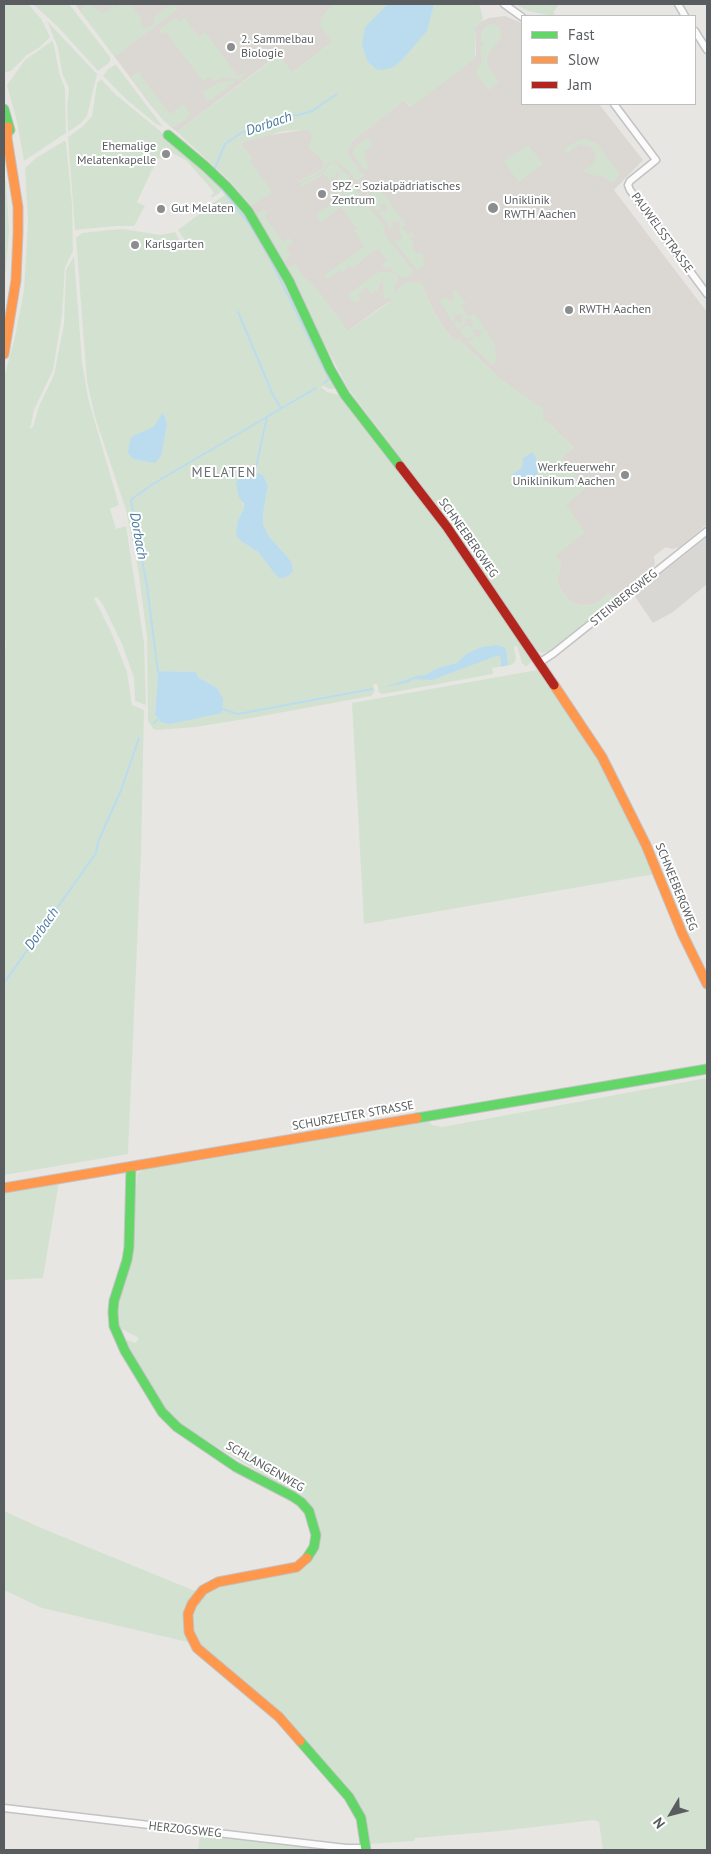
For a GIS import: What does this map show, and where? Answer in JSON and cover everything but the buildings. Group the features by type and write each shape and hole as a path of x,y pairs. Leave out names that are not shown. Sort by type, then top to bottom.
{"street":[{"path":"504,4 521,16"},
{"path":"678,4 684,15"},
{"path":"696,33 707,50"},
{"name":"PAUWELSSTRASSE","path":"615,105 656,160 630,181 628,185 630,190 707,294"},
{"path":"4,109 8,127 12,134 18,168 20,200 18,207 18,249 4,354"},
{"name":"SCHNEEBERGWEG","path":"168,134 206,167 248,211 289,281 330,369 345,395 447,527 602,757 646,844 682,933 707,984"},
{"path":"4,335 9,321"},
{"name":"STEINBERGWEG","path":"539,663 707,530"},
{"name":"SCHURZELTER STRASSE","path":"4,1188 707,1069"},
{"name":"SCHLANGENWEG","path":"131,1167 129,1247 114,1301 113,1312 114,1326 125,1351 162,1412 177,1427 236,1467 301,1502 309,1511 316,1535 314,1548 307,1559 297,1567 218,1582 203,1590 198,1594 188,1614 189,1632 197,1648 204,1656 279,1716 349,1797 361,1818 366,1849"},
{"name":"HERZOGSWEG","path":"4,1808 366,1849"}],"shaded area":[{"path":"75,4 346,4 332,42 292,73 278,55 177,132 164,121 150,104"},
{"name":"RWTH Aachen","path":"505,16 521,23 521,105 600,105 643,160 614,190 707,312 707,524 680,547 672,549 666,547 654,556 655,565 615,599 608,594 598,603 586,606 574,604 569,600 560,589 557,580 561,564 555,556 566,505 562,457 573,448 566,439 558,434 554,427 542,419 542,409 500,379 458,339 454,342 434,313 421,283 381,307 326,347 289,270 251,206 230,181 252,158 240,143 269,135 309,129 335,155 404,100 410,107 476,55 475,27 489,18"},
{"path":"707,537 707,584 673,612 653,623 634,595"}],"green space":[{"path":"4,4 28,4 42,20 50,37 40,47 27,55 11,71 7,72 4,72"},
{"path":"33,4 69,4 110,57 110,62 98,71 58,27"},
{"path":"89,4 104,13 114,5 116,8 122,4 134,4 132,6 141,18 140,22 144,28 152,26 155,22 154,17 171,4 179,8 115,57 80,11 83,6"},
{"path":"334,4 479,4 483,18 475,27 475,59 411,107 404,100 352,142 347,153 361,173 365,175 358,180 354,180 349,171 338,162 333,161 328,163 323,171 299,183 298,181 322,169 324,165 321,159 309,148 312,137 309,130 284,131 240,143 252,158 250,161 271,190 270,194 251,206 230,181 177,132 279,55 292,73 332,42 319,24 322,22 320,20 327,10"},
{"path":"515,4 559,4 554,12 555,15 528,11"},
{"path":"176,17 180,22 185,18 199,37 205,32 238,76 247,73 239,79 227,77 213,81 209,77 203,81 165,31 162,34 159,30"},
{"path":"47,21 97,74 87,116 68,132 67,108 69,88 62,73 58,48"},
{"path":"490,24 500,28 501,37 487,56 487,65 499,82 489,90 476,74 476,70 484,60 487,44 483,59 480,63 482,59 480,46 482,47 483,42 481,41 482,31"},
{"path":"52,41 65,89 66,133 24,161 17,122 7,85 25,60"},
{"path":"115,65 163,127 156,124 127,100 103,76 108,69"},
{"path":"138,72 170,114 184,104 190,113 186,120 173,127 164,121 131,77"},
{"path":"101,79 116,95 159,130 174,146 222,187 220,193 211,198 214,193 187,161 167,150 164,151 166,156 163,160 159,158 152,170 137,202 145,206 134,226 75,230 68,137 83,126 92,116 97,83"},
{"path":"225,81 236,81 211,100 207,100 202,93 212,86"},
{"path":"366,139 370,140 373,146 364,152 367,170 363,168 352,153 354,148"},
{"path":"586,139 597,144 619,173 613,183 607,178 598,175 594,176 583,170 591,167 596,159 595,153 590,146 579,144 568,153 563,150 579,140"},
{"path":"64,141 66,142 72,204 73,251 65,267 62,315 53,370 34,410 30,429 33,427 39,406 54,375 64,324 66,270 74,256 82,362 88,398 119,505 110,509 116,529 126,526 144,643 146,705 135,701 134,678 122,644 103,605 97,597 94,598 112,634 127,672 132,705 144,710 141,854 128,1154 4,1175 4,658 6,642 4,639 4,378 15,337 24,290 28,221 25,168 36,158"},
{"path":"528,145 543,164 519,182 504,162"},
{"path":"332,162 336,163 342,170 336,172 336,180 334,177 330,181 324,174 301,187 300,184 323,173"},
{"path":"339,172 344,172 348,175 351,183 384,227 385,235 414,272 408,277 401,277 390,268 385,269 382,265 387,260 378,248 352,268 350,266 342,272 340,270 327,279 324,276 364,246 354,231 357,228 341,207 321,222 318,217 317,214 341,197 338,192 339,190 347,201 352,198 348,199 337,184"},
{"path":"6,180 9,231 4,292 4,182"},
{"path":"375,183 401,218 396,222 393,221 391,224 393,227 390,228 379,213 381,211 386,214 387,206 379,204 380,209 377,211 365,195 368,193 373,195 374,187 372,186"},
{"path":"228,193 251,222 283,277 337,387 330,389 321,387 327,392 342,396 442,527 533,660 527,666 522,663 517,646 514,647 515,662 511,665 492,668 493,674 383,694 379,693 377,684 373,684 375,691 371,696 196,727 158,730 153,729 148,722 147,637 138,568 126,510 95,417 87,381 76,238 82,233 123,229 160,235 175,232 184,248 188,245 178,230","holes":["256,472 263,475 268,485 263,524 268,535 291,561 271,569 258,552 242,542 238,520 244,508 239,477 245,473","158,671 196,672 198,677 217,688 160,720 155,716"]},
{"path":"262,210 268,212 264,216 283,242 289,238 293,243 287,247 290,256 284,262 257,215"},
{"path":"402,219 406,224 402,227 407,234 411,232 414,235 411,238 415,254 422,253 425,265 417,270 394,241 396,239 398,242 401,240 402,235 399,232 401,224 398,221"},
{"path":"294,264 297,265 299,272 317,289 348,331 394,299 384,298 383,282 379,284 378,290 372,294 366,287 358,294 361,298 355,303 348,295 374,275 380,272 389,272 397,275 398,279 394,289 396,293 402,284 411,282 421,283 434,313 454,342 458,339 500,379 543,409 543,419 554,427 558,434 566,439 573,448 562,457 586,488 566,505 585,532 555,556 561,564 557,580 560,589 574,604 586,606 595,604 608,594 615,599 551,651 542,653 537,650 436,504 349,390 288,268"},
{"path":"456,290 468,306 464,303 461,306 469,317 474,314 485,329 483,331 474,328 472,331 474,334 467,339 460,331 467,325 470,328 472,327 473,320 466,318 464,320 466,323 458,329 454,324 457,321 460,324 462,323 463,315 456,314 453,322 440,300 447,298 451,302 453,301 453,292"},
{"path":"486,330 494,343 496,356 495,362 492,365 468,342 475,335 480,338 481,332"},
{"path":"539,670 586,736 599,758 655,874 364,924 352,703"},
{"path":"707,1078 707,1850 603,1850 599,1822 594,1820 501,1831 415,1838 414,1841 370,1844 360,1809 318,1757 206,1655 190,1628 195,1601 213,1585 295,1570 300,1572 307,1566 318,1549 320,1536 312,1509 297,1495 179,1424 157,1399 123,1340 136,1343 139,1338 118,1327 116,1319 138,1173 147,1168 199,1161 427,1119 432,1125 442,1127"},
{"path":"59,1182 43,1278 4,1280 4,1193"},
{"path":"4,1511 195,1591 195,1595 189,1604 192,1643 42,1608 4,1590"},
{"path":"200,1835 279,1842 338,1850 198,1850"}],"water":[{"path":"388,4 434,4 427,31 402,60 392,68 382,70 376,69 368,62 362,45 365,27"},
{"path":"162,413 167,425 161,456 155,463 133,459 128,453 130,440 133,436 153,427"},
{"path":"533,452 536,458 538,477 526,486 513,487 511,485 514,477 511,475 522,468 523,458"},
{"path":"256,472 263,475 268,485 263,524 268,535 291,561 293,571 283,578 279,578 258,552 242,542 236,535 238,520 244,508 244,503 239,498 236,483 239,477 245,473"},
{"path":"497,645 506,649 508,665 501,667 499,655 432,680 414,679 409,682 382,688 417,676 426,675 438,668 457,663 466,654 482,647"},
{"path":"158,671 196,672 198,677 217,688 223,699 222,713 170,724 160,722 159,718 155,716"}],"waterway":[{"name":"Dorbach","path":"215,168 225,144 241,133 284,116 299,115 312,111 337,94"},
{"name":"Dorbach","path":"216,182 250,225 269,257 329,379 324,383"},
{"path":"238,312 273,395 281,408"},
{"name":"Dorbach","path":"158,672 147,586 131,501 153,484 316,388"},
{"path":"255,472 267,417"},
{"path":"222,709 238,714 372,689"},
{"name":"Dorbach","path":"154,723 159,718"},
{"name":"Dorbach","path":"4,983 96,853 98,842 121,790 139,738"}],"traffic: fast":[{"path":"4,109 10,130"},
{"path":"168,135 206,167 248,211 289,281 330,369 345,395 400,466"},
{"path":"417,1118 707,1069"},
{"path":"131,1167 129,1247 127,1260 114,1301 113,1312 114,1326 125,1351 162,1412 177,1427 236,1467 292,1496 309,1511 316,1535 314,1547 307,1558"},
{"path":"300,1741 349,1797 361,1818 366,1850"}],"traffic: slow":[{"path":"4,354 16,280 18,233 18,207 7,138 8,127"},
{"path":"554,685 602,757 646,845 682,933 707,984"},
{"path":"4,1188 417,1118"},
{"path":"300,1741 279,1717 197,1648 189,1632 188,1614 192,1604 203,1590 218,1582 297,1567 307,1558"}],"traffic: jam":[{"path":"400,466 447,527 554,685"}],"place":[{"name":"2. Sammelbau Biologie","path":"231,47"},
{"name":"Ehemalige Melatenkapelle","path":"166,154"},
{"name":"SPZ - Sozialpädriatisches Zentrum","path":"322,194"},
{"name":"Uniklinik RWTH Aachen","path":"493,208"},
{"name":"Gut Melaten","path":"161,209"},
{"name":"Karlsgarten","path":"135,245"},
{"name":"RWTH Aachen","path":"569,310"},
{"name":"Werkfeuerwehr Uniklinikum Aachen","path":"625,475"}],"district":[{"name":"MELATEN","path":"224,473"}]}
